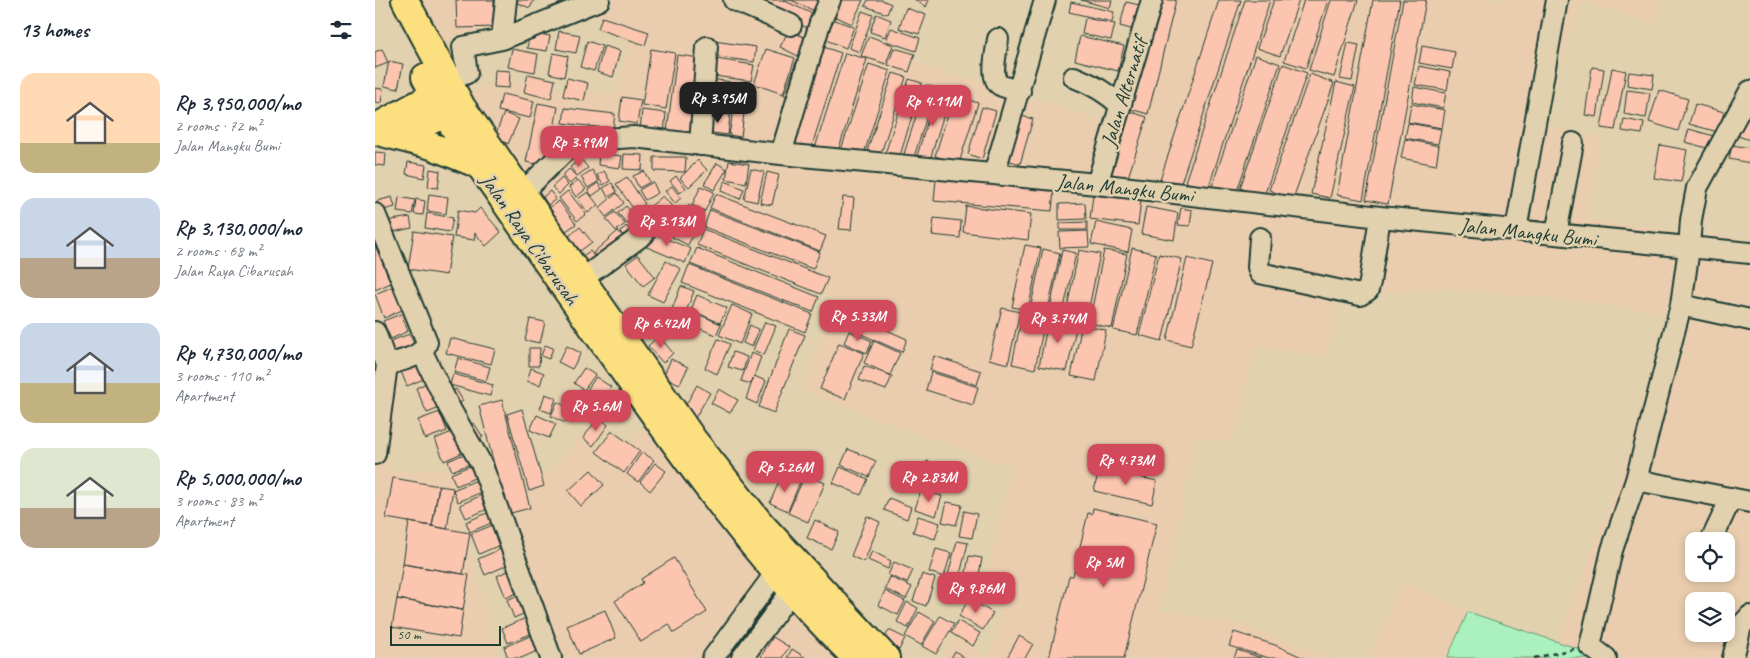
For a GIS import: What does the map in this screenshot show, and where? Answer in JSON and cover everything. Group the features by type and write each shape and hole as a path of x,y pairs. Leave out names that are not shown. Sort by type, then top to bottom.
{"main road":[{"path":"387,0 448,97"},
{"path":"405,0 448,97"},
{"path":"376,130 402,129 448,97"},
{"name":"Jalan Raya Cibarusah","path":"448,97 479,165 682,455 785,580 856,658"},
{"name":"Jalan Raya Cibarusah","path":"448,97 522,193 693,439 761,524 886,658"},
{"path":"376,130 432,146 479,165"}],"street":[{"path":"502,39 506,0"},
{"path":"448,97 467,73 463,47 502,39 599,0"},
{"path":"734,0 791,25"},
{"path":"781,154 820,23 830,0"},
{"path":"994,174 1045,0"},
{"name":"Jalan Alternatif","path":"1097,184 1152,0"},
{"path":"1516,230 1557,0"},
{"path":"998,39 995,68 997,80 1000,85 1019,90"},
{"path":"700,145 707,47"},
{"path":"1074,77 1097,87 1120,105"},
{"path":"1607,658 1590,646 1613,550 1636,480 1681,305 1691,220 1700,182 1715,159 1750,91"},
{"name":"Jalan Mangku Bumi","path":"522,193 575,141 634,137 781,154 1097,184 1381,217 1750,253"},
{"path":"1556,234 1573,143"},
{"path":"375,214 427,339 426,347 422,352 387,365"},
{"path":"1260,238 1258,267 1260,272 1360,295 1365,292 1370,282 1381,217"},
{"path":"582,279 644,234"},
{"path":"1681,305 1750,320"},
{"path":"375,332 387,365 375,454"},
{"path":"422,352 449,408 482,465 551,658"},
{"path":"1636,480 1740,500 1717,532"},
{"path":"713,658 785,580"},
{"path":"742,658 785,580"},
{"path":"1733,658 1741,626 1750,616"}],"path":[{"path":"1533,658 1590,646"}],"shaded area":[{"path":"418,0 508,0 510,29 442,42"},
{"path":"579,0 832,0 819,34 1107,121 1141,0 1662,0 1651,24 1583,1 1532,123 1602,138 1587,220 1750,240 1750,658 1606,658 1558,642 1626,463 1667,313 1571,300 1437,287 1336,300 1327,357 1256,346 1232,442 1196,438 1160,610 1237,624 1334,658 988,658 1004,609 983,595 1012,467 802,391 836,298 648,229 592,270 464,94 498,81 618,95 630,36 575,8"},
{"path":"375,301 401,363 387,471 450,470 498,658 375,658"},
{"path":"652,413 849,658 557,658 511,517 579,438 617,465"},
{"path":"1402,581 1468,612 1447,658 1369,658"},
{"path":"957,635 985,658 941,658"}],"green space":[{"path":"1468,612 1606,658 1447,658"}],"building":[{"path":"456,0 494,0 495,27 457,28"},
{"path":"510,0 534,0 530,8"},
{"path":"765,0 791,0 819,13 812,30 762,7"},
{"path":"783,0 827,0 819,17"},
{"path":"838,0 863,0 852,24 832,15"},
{"path":"868,0 882,0 891,4 887,14 865,6"},
{"path":"915,0 929,0 926,7"},
{"path":"1081,0 1112,0 1110,8"},
{"path":"1153,0 1176,0 1148,114 1127,108"},
{"path":"1219,0 1241,0 1179,189 1159,183"},
{"path":"1245,0 1270,0 1208,189 1185,182"},
{"path":"1274,0 1299,0 1280,56 1257,48"},
{"path":"1304,0 1328,0 1306,68 1284,61"},
{"path":"1331,0 1358,0 1334,77 1309,70"},
{"path":"1373,0 1400,0 1363,200 1337,195"},
{"path":"1403,0 1426,0 1388,204 1366,200"},
{"path":"1071,2 1114,12 1112,22 1069,12"},
{"path":"1126,2 1144,6 1138,31 1120,26"},
{"path":"906,8 926,15 919,34 899,28"},
{"path":"862,11 873,15 860,52 849,48"},
{"path":"876,14 891,20 885,37 870,32"},
{"path":"602,17 649,32 645,45 598,29"},
{"path":"829,18 854,27 846,48 821,38"},
{"path":"1085,18 1115,24 1111,40 1082,34"},
{"path":"891,28 920,38 916,51 886,41"},
{"path":"789,30 812,41 804,59 780,47"},
{"path":"559,31 580,35 576,53 556,49"},
{"path":"530,32 550,36 547,51 527,48"},
{"path":"869,36 893,45 886,64 861,56"},
{"path":"1080,36 1124,46 1118,71 1075,60"},
{"path":"587,41 602,46 594,71 580,67"},
{"path":"714,41 756,47 754,62 712,56"},
{"path":"1348,43 1359,45 1352,81 1340,79"},
{"path":"818,45 841,53 810,152 787,145"},
{"path":"604,46 620,51 613,77 597,72"},
{"path":"1422,46 1455,52 1452,69 1419,63"},
{"path":"894,48 915,54 909,72 888,65"},
{"path":"382,49 388,63 375,68 375,52"},
{"path":"512,49 538,54 535,72 508,67"},
{"path":"651,49 675,53 666,109 642,105"},
{"path":"766,49 795,58 783,94 754,84"},
{"path":"553,53 568,56 564,77 549,73"},
{"path":"845,53 867,59 837,155 815,148"},
{"path":"677,55 701,58 690,134 667,131"},
{"path":"1256,55 1280,64 1236,194 1212,186"},
{"path":"710,58 754,65 751,81 707,75"},
{"path":"389,61 403,64 398,89 384,86"},
{"path":"796,62 806,65 795,99 784,95"},
{"path":"869,64 890,71 863,157 841,150"},
{"path":"1283,64 1307,73 1264,196 1240,188"},
{"path":"1419,66 1450,72 1447,90 1415,85"},
{"path":"1592,67 1604,69 1597,117 1585,115"},
{"path":"1612,68 1626,71 1615,130 1601,128"},
{"path":"495,70 510,71 509,88 494,87"},
{"path":"1629,72 1654,75 1652,89 1627,85"},
{"path":"893,73 906,77 880,156 867,151"},
{"path":"528,74 555,80 551,99 524,92"},
{"path":"1310,74 1334,83 1293,199 1269,190"},
{"path":"567,78 588,83 584,101 563,96"},
{"path":"712,79 730,82 726,109 709,107"},
{"path":"909,79 922,83 899,159 885,154"},
{"path":"1336,82 1355,87 1330,198 1311,194"},
{"path":"732,83 747,85 744,111 729,109"},
{"path":"926,85 936,88 913,160 903,157"},
{"path":"1414,87 1446,93 1443,108 1412,102"},
{"path":"375,88 383,89 381,103 375,102"},
{"path":"937,90 950,94 929,163 916,159"},
{"path":"1627,90 1650,93 1646,118 1624,114"},
{"path":"1659,90 1688,99 1678,131 1649,122"},
{"path":"502,94 534,101 530,118 498,111"},
{"path":"954,95 978,103 959,163 935,156"},
{"path":"622,97 641,100 637,124 619,121"},
{"path":"538,103 558,107 547,166 526,162"},
{"path":"1411,104 1445,110 1442,128 1408,122"},
{"path":"1695,104 1724,112 1718,132 1689,124"},
{"path":"982,107 996,111 982,159 968,154"},
{"path":"565,108 615,114 613,129 563,123"},
{"path":"642,110 666,113 664,134 640,131"},
{"path":"1125,110 1147,117 1126,184 1104,177"},
{"path":"709,112 730,115 728,135 706,132"},
{"path":"733,112 744,113 741,137 729,135"},
{"path":"504,113 519,119 508,144 495,136"},
{"path":"1017,115 1033,119 1020,164 1004,159"},
{"path":"1744,115 1750,117 1750,140 1738,136"},
{"path":"1624,119 1644,123 1642,134 1622,131"},
{"path":"1408,123 1441,129 1438,144 1405,138"},
{"path":"1689,129 1721,138 1718,151 1685,142"},
{"path":"1405,139 1439,146 1436,165 1401,158"},
{"path":"1660,145 1687,150 1681,182 1654,178"},
{"path":"1732,145 1750,148 1750,163 1729,159"},
{"path":"375,152 386,153 385,166 375,165"},
{"path":"599,153 622,156 620,168 598,165"},
{"path":"624,154 643,155 642,170 623,169"},
{"path":"654,157 686,157 685,172 654,171"},
{"path":"581,159 588,168 577,176 570,167"},
{"path":"698,160 707,170 689,187 680,178"},
{"path":"729,161 749,164 746,183 726,179"},
{"path":"408,162 426,165 424,178 406,174"},
{"path":"717,163 727,169 714,190 704,184"},
{"path":"430,169 440,171 438,188 428,187"},
{"path":"569,169 577,177 570,184 562,176"},
{"path":"751,169 764,172 757,202 744,199"},
{"path":"592,170 599,181 588,188 581,177"},
{"path":"604,171 610,181 603,185 597,175"},
{"path":"644,171 650,182 639,188 633,176"},
{"path":"767,172 779,175 772,205 760,203"},
{"path":"676,176 686,188 680,193 670,181"},
{"path":"627,177 645,204 635,211 616,184"},
{"path":"562,178 568,185 559,194 552,187"},
{"path":"936,179 1054,189 1052,211 934,201"},
{"path":"578,180 586,189 576,197 569,187"},
{"path":"725,181 744,189 740,199 721,191"},
{"path":"653,182 658,193 645,200 639,190"},
{"path":"598,183 602,189 592,196 588,190"},
{"path":"612,183 617,192 608,197 603,188"},
{"path":"672,186 681,198 675,203 665,191"},
{"path":"701,186 714,192 705,211 692,205"},
{"path":"550,191 556,199 548,205 543,197"},
{"path":"568,191 586,214 577,221 559,198"},
{"path":"588,192 598,205 588,213 578,199"},
{"path":"617,193 624,203 606,217 599,208"},
{"path":"429,194 448,197 446,214 427,211"},
{"path":"716,194 826,236 820,251 710,208"},
{"path":"1093,195 1141,200 1138,225 1090,219"},
{"path":"663,196 675,210 652,229 640,215"},
{"path":"392,197 395,207 379,211 377,201"},
{"path":"399,197 415,200 412,214 397,212"},
{"path":"843,197 854,198 851,230 839,229"},
{"path":"416,199 425,201 423,215 414,214"},
{"path":"559,201 576,224 566,231 549,208"},
{"path":"1085,203 1086,219 1059,220 1059,204"},
{"path":"688,205 704,212 688,245 672,237"},
{"path":"626,206 635,217 627,224 618,213"},
{"path":"966,206 1031,214 1028,240 963,232"},
{"path":"1146,207 1178,213 1174,240 1141,234"},
{"path":"480,208 501,232 486,246 475,233 474,240 454,237 458,210 475,213"},
{"path":"1181,208 1192,210 1190,226 1178,225"},
{"path":"710,210 820,252 813,269 704,227"},
{"path":"615,212 625,224 616,231 606,219"},
{"path":"427,213 453,218 450,232 425,228"},
{"path":"410,217 412,228 388,233 386,221"},
{"path":"934,218 961,221 960,238 932,235"},
{"path":"635,220 643,227 637,234 629,226"},
{"path":"1087,222 1087,230 1060,230 1060,223"},
{"path":"1096,222 1132,230 1128,252 1091,244"},
{"path":"626,226 635,236 629,241 620,232"},
{"path":"580,227 592,242 580,251 569,236"},
{"path":"703,229 828,278 821,294 697,245"},
{"path":"414,231 452,237 446,275 408,269"},
{"path":"618,231 626,240 601,262 593,253"},
{"path":"648,231 691,249 685,263 642,245"},
{"path":"1088,231 1089,247 1060,248 1059,232"},
{"path":"375,244 391,283 375,290"},
{"path":"1025,245 1041,248 1028,310 1012,307"},
{"path":"697,248 819,297 813,312 690,264"},
{"path":"1132,248 1156,254 1137,335 1113,330"},
{"path":"1043,249 1060,253 1047,314 1030,310"},
{"path":"1062,250 1076,253 1062,317 1049,314"},
{"path":"1079,250 1100,254 1086,322 1065,317"},
{"path":"1104,250 1127,254 1112,328 1089,323"},
{"path":"590,251 598,262 583,272 575,261"},
{"path":"1159,254 1182,259 1162,341 1139,335"},
{"path":"638,255 655,277 643,286 626,264"},
{"path":"1187,258 1212,264 1191,346 1167,340"},
{"path":"666,261 681,269 663,302 648,295"},
{"path":"689,265 812,314 805,332 682,283"},
{"path":"681,286 694,291 677,335 664,330"},
{"path":"392,287 402,310 384,318 375,294"},
{"path":"697,295 727,308 720,323 691,310"},
{"path":"732,305 752,314 740,344 719,335"},
{"path":"1002,308 1020,312 1008,364 989,359"},
{"path":"691,311 721,324 716,335 686,323"},
{"path":"1023,311 1046,316 1035,369 1012,364"},
{"path":"401,314 408,331 391,339 383,321"},
{"path":"855,316 907,339 902,352 850,329"},
{"path":"1049,317 1077,323 1067,371 1039,366"},
{"path":"530,319 545,322 540,343 525,340"},
{"path":"765,322 776,326 764,355 753,350"},
{"path":"750,325 759,330 752,347 743,343"},
{"path":"1082,325 1106,330 1096,381 1071,376"},
{"path":"789,329 805,335 774,413 759,407"},
{"path":"849,331 872,341 867,353 844,343"},
{"path":"410,334 416,349 396,357 390,341"},
{"path":"659,336 673,353 663,363 648,346"},
{"path":"450,338 495,349 491,364 446,353"},
{"path":"718,339 730,344 717,374 705,368"},
{"path":"874,341 900,353 890,375 864,363"},
{"path":"839,343 864,353 845,399 820,389"},
{"path":"545,345 553,348 549,359 541,356"},
{"path":"567,346 581,353 572,369 558,362"},
{"path":"529,348 540,348 539,366 529,366"},
{"path":"733,352 747,357 743,371 728,367"},
{"path":"751,353 761,357 751,384 741,381"},
{"path":"419,356 428,377 407,386 398,364"},
{"path":"934,356 981,371 977,385 930,370"},
{"path":"458,358 490,367 486,381 454,372"},
{"path":"671,359 688,367 680,384 663,377"},
{"path":"864,366 892,376 886,390 859,380"},
{"path":"531,368 544,373 540,385 527,381"},
{"path":"584,368 595,375 584,390 574,383"},
{"path":"931,372 978,387 973,405 926,390"},
{"path":"453,374 493,385 490,396 450,385"},
{"path":"754,376 766,381 757,404 746,399"},
{"path":"596,377 611,387 598,406 583,396"},
{"path":"431,381 442,407 427,413 416,388"},
{"path":"697,385 710,393 695,418 683,410"},
{"path":"456,389 463,401 453,407 446,396"},
{"path":"719,389 738,400 730,413 711,403"},
{"path":"545,394 556,398 551,413 540,409"},
{"path":"502,400 530,508 507,514 479,406"},
{"path":"557,402 572,409 565,423 551,416"},
{"path":"522,409 544,486 529,491 507,414"},
{"path":"440,412 447,431 425,439 418,420"},
{"path":"537,415 556,424 549,438 530,430"},
{"path":"599,417 608,425 593,446 583,438"},
{"path":"474,423 483,437 473,444 464,429"},
{"path":"459,429 468,450 444,461 435,439"},
{"path":"612,431 640,451 624,473 596,452"},
{"path":"848,449 876,461 869,477 841,465"},
{"path":"471,451 475,462 452,471 448,461"},
{"path":"642,452 654,460 638,482 627,474"},
{"path":"927,461 940,465 933,491 919,486"},
{"path":"655,463 666,471 650,491 640,482"},
{"path":"474,464 479,476 456,486 451,474"},
{"path":"840,467 868,479 861,495 833,483"},
{"path":"1099,468 1157,481 1152,504 1094,491"},
{"path":"591,470 604,485 581,506 568,491"},
{"path":"782,474 800,482 788,511 770,503"},
{"path":"805,475 825,483 808,522 788,513"},
{"path":"393,478 439,486 432,526 386,518"},
{"path":"477,480 482,492 458,502 453,490"},
{"path":"439,486 453,488 447,529 432,526"},
{"path":"921,490 942,496 936,516 915,509"},
{"path":"482,495 488,509 466,518 460,505"},
{"path":"889,498 911,507 907,519 884,510"},
{"path":"947,502 962,505 956,525 942,522"},
{"path":"1093,508 1157,523 1124,658 1049,658 1069,576 1073,576 1088,513 1092,514"},
{"path":"492,511 496,521 470,532 466,522"},
{"path":"964,511 977,514 972,538 959,536"},
{"path":"867,516 880,522 864,562 851,556"},
{"path":"918,516 940,523 935,539 913,532"},
{"path":"815,520 839,532 831,549 807,538"},
{"path":"409,522 470,533 463,574 403,564"},
{"path":"500,522 509,541 479,554 471,534"},
{"path":"957,541 968,543 958,582 947,579"},
{"path":"505,547 512,563 485,575 478,559"},
{"path":"936,549 951,553 944,577 929,572"},
{"path":"872,551 891,561 888,569 868,560"},
{"path":"969,556 982,558 976,591 963,588"},
{"path":"674,558 707,612 674,633 669,624 641,642 615,601 643,583 641,579"},
{"path":"894,562 913,570 907,583 888,575"},
{"path":"403,564 469,575 463,610 397,599"},
{"path":"512,569 521,591 506,598 497,576"},
{"path":"922,574 935,578 926,606 913,601"},
{"path":"890,577 912,587 906,599 885,589"},
{"path":"885,591 905,601 898,615 878,605"},
{"path":"523,593 530,611 514,618 507,600"},
{"path":"397,599 463,610 459,638 392,627"},
{"path":"969,599 993,613 983,630 959,616"},
{"path":"907,602 918,608 908,628 897,622"},
{"path":"605,610 616,638 579,654 567,626"},
{"path":"919,612 935,621 921,645 905,636"},
{"path":"531,616 538,631 508,643 502,628"},
{"path":"940,616 954,624 936,654 922,646"},
{"path":"958,621 980,633 973,646 951,633"},
{"path":"889,630 905,638 899,650 883,642"},
{"path":"1234,632 1275,645 1304,658 1269,658 1229,646"},
{"path":"535,634 542,649 521,658 508,658 504,647"},
{"path":"1019,636 1033,644 1025,658 1007,658"},
{"path":"773,637 789,647 782,658 764,658 761,656"},
{"path":"792,649 806,658 787,658"},
{"path":"1237,650 1262,658 1234,658"},
{"path":"955,651 965,658 951,658"}]}
